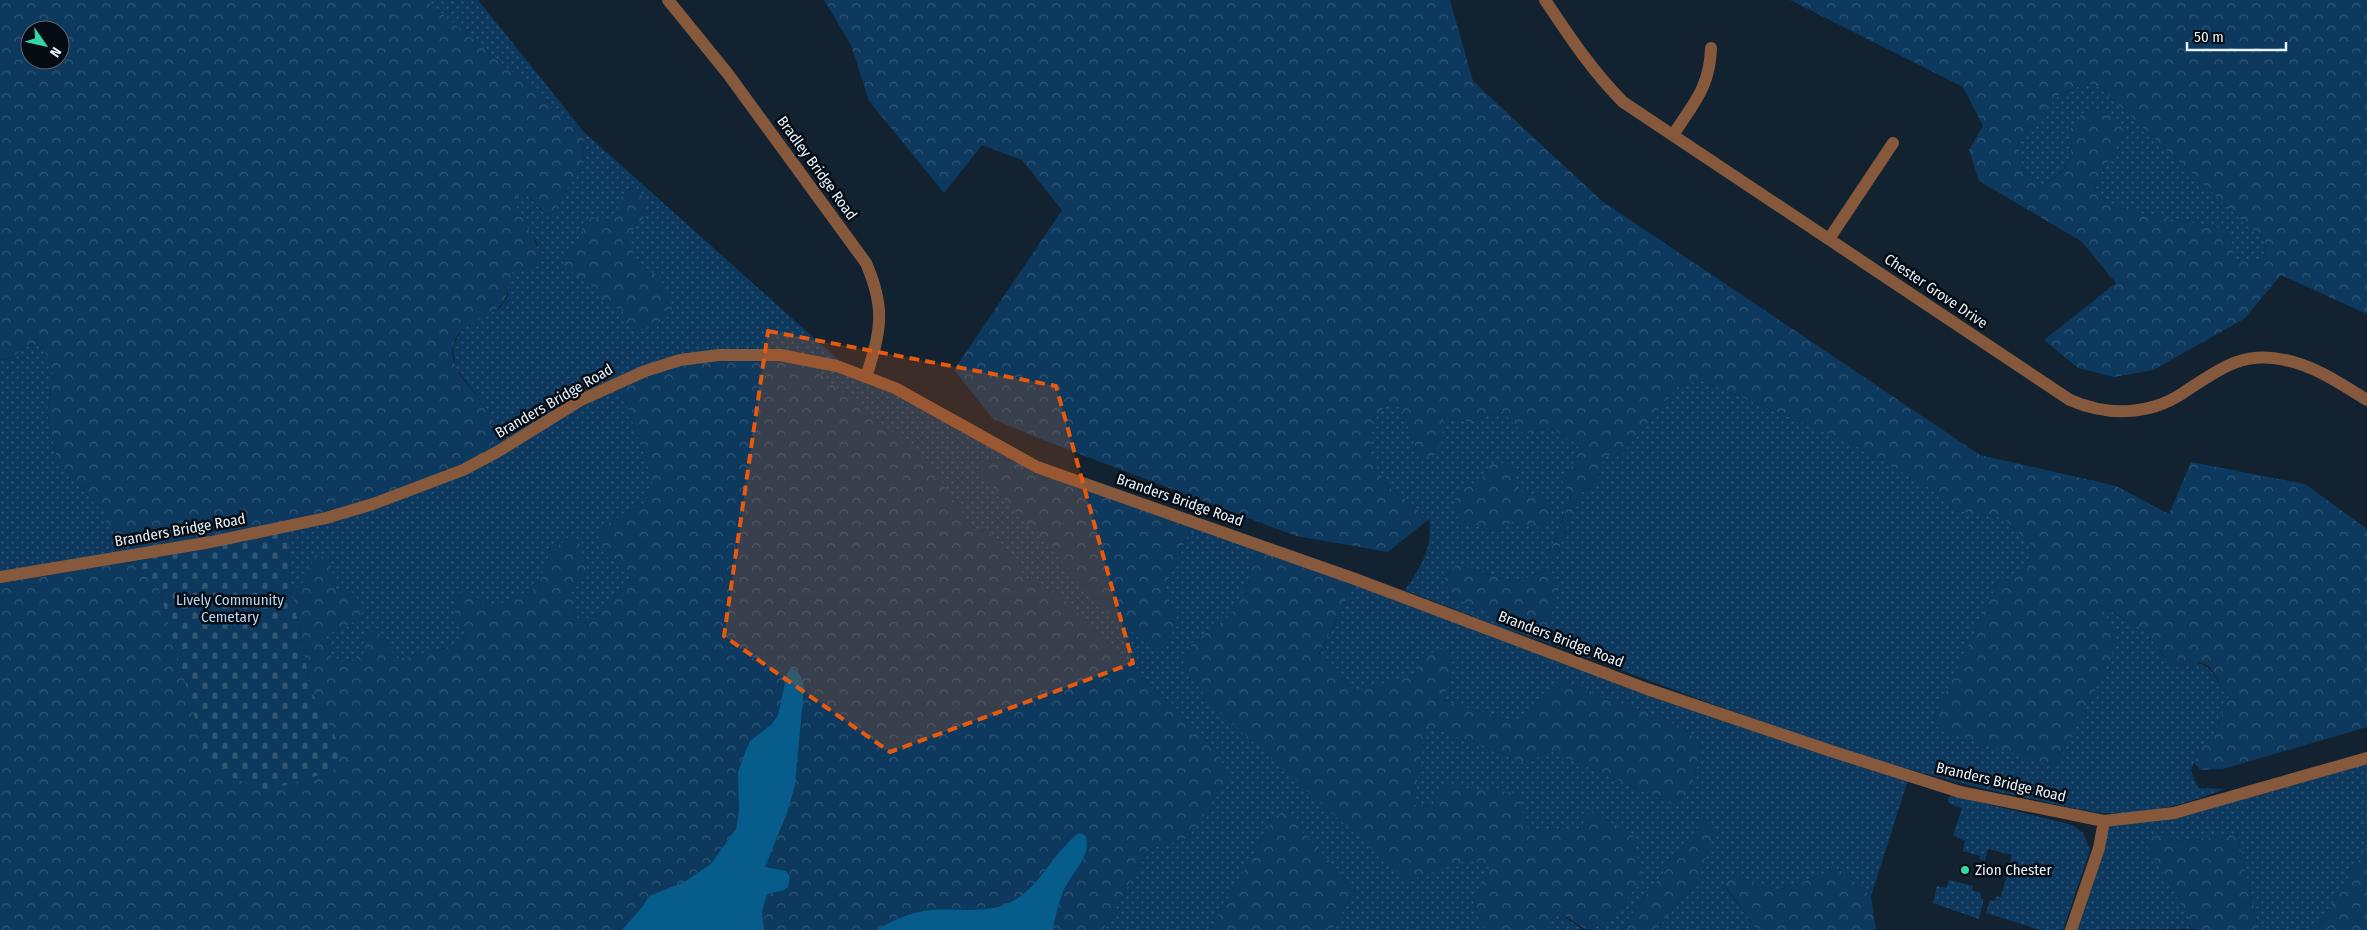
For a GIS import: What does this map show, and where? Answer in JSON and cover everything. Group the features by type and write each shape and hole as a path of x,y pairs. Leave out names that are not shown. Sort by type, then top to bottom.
{"street":[{"name":"Bradley Bridge Road","path":"668,0 728,74 866,263 877,288 880,314 876,346 866,377"},
{"name":"Chester Grove Drive","path":"1545,0 1599,78 1623,102 2070,400 2087,408 2114,412 2140,411 2162,404 2182,394 2217,369 2237,361 2260,358 2283,359 2305,365 2367,400"},
{"path":"1673,135 1704,87 1710,69 1711,48"},
{"path":"1829,239 1893,143"},
{"name":"Branders Bridge Road","path":"0,577 211,542 326,518 420,488 472,465 497,452 581,400 644,371 680,360 744,353 780,355 837,366 895,388 1038,467 1355,579 1647,689 1960,792 2104,820 2174,813 2367,758"},
{"path":"2071,930 2098,848 2104,820"}],"highlighted area":[{"path":"768,331 1056,386 1133,663 890,752 724,636"}],"green space":[{"path":"0,0 426,0 584,132 583,167 566,190 554,213 546,214 528,196 519,194 515,201 521,217 536,243 539,260 529,268 514,269 504,302 487,316 467,326 456,337 453,346 453,359 466,383 492,417 494,430 491,444 483,454 456,472 438,480 355,509 141,554 125,534 116,536 106,524 107,508 93,502 84,488 58,463 47,413 53,374 44,348 31,344 9,359 0,360"},
{"path":"426,0 478,0 584,132"},
{"path":"824,0 1450,0 1473,81 1602,201 1980,455 2116,486 2169,514 2191,462 2305,484 2367,529 2367,727 2223,769 2201,770 2194,763 2198,751 2214,735 2229,697 2209,666 2199,662 2179,668 2167,661 2146,631 2099,604 2116,636 2112,656 2062,755 2052,766 1940,730 1933,720 2000,578 2014,579 2023,571 2034,547 2002,517 1956,511 1927,486 1850,443 1701,380 1678,386 1623,453 1604,456 1596,485 1580,493 1554,562 1547,559 1572,494 1562,484 1582,447 1550,427 1524,434 1502,411 1470,422 1443,417 1442,441 1433,457 1417,452 1401,406 1390,403 1373,418 1369,455 1387,485 1429,519 1388,552 1296,536 1043,440 993,419 954,370 1062,210 1022,160 982,145 944,193 869,101 851,45"},
{"path":"1790,0 2367,0 2367,314 2281,275 2244,319 2153,370 2114,377 2078,368 2044,340 2116,283 2081,241 1979,181 1969,150 1983,126 1963,87","holes":["2087,83 2105,89 2111,98 2265,242 2266,259 2241,263 2233,258 2231,239 2217,227 2142,214 2120,208 2096,195 2095,183 2124,134 2118,121 2105,112 2086,110 2071,128 2071,147 2068,162 2052,180 2043,185 2022,169 2018,140 2059,95"]},
{"path":"2087,83 2105,89 2111,98 2265,242 2266,260 2241,263 2233,258 2231,239 2217,227 2142,214 2120,208 2096,195 2095,183 2124,134 2071,128 2070,155 2068,162 2059,174 2043,185 2022,169 2018,140 2059,95"},
{"path":"584,132 852,372 1019,460 982,462 978,470 1176,613 1164,589 1193,524 1254,545 1248,583 1230,616 1193,642 1183,667 1214,707 1408,880 1471,859 1491,868 1474,903 1485,930 1332,930 1356,889 1272,821 1210,930 1103,930 1149,849 1189,838 1218,752 1063,598 1026,578 993,535 972,527 924,457 645,371 463,470 485,406 455,367 453,347 462,328 500,308 508,297 508,280 514,269 529,268 538,244 517,211 515,201 519,194 528,196 545,214 554,213 566,190 583,167"},
{"path":"630,191 641,193 644,203 644,213 641,222 633,229 629,238 632,244 635,264 661,277 673,307 667,318 640,331 632,330 625,322 622,309 605,303 595,288 574,275 566,267 562,256 568,249 579,246 584,236 582,229 592,217 608,223 615,220 621,197"},
{"path":"31,344 44,348 53,374 47,413 58,463 84,488 93,502 107,508 141,554 0,577 0,360 9,359"},
{"path":"802,360 924,457 972,527 993,535 1026,578 1063,598 1218,752 1229,778 1188,838 1149,849 1103,930 0,930 0,579 123,560 143,569 158,585 209,768 341,748 311,690 292,592 306,580 315,555 329,558 336,590 352,592 365,608 359,619 325,636 334,664 363,657 367,636 376,629 398,659 459,645 467,636 455,615 455,592 468,592 491,608 538,587 550,552 570,536 579,541 587,569 571,594 577,618 595,618 630,583 630,571 604,555 598,538 608,523 645,503 653,481 619,383 682,361"},
{"path":"1701,380 1850,443 1927,486 1956,511 2002,517 2034,547 2023,571 2014,579 2000,579 1933,720 2116,636 2098,604 2146,631 2167,661 2200,664 2206,666 2215,676 2229,697 2214,735 2198,751 2191,771 2198,788 2225,789 2190,801 2143,812 2104,813 2076,809 1961,783 1900,767 1780,728 1542,641 1559,590 1550,568 1517,583 1457,564 1443,580 1452,596 1496,619 1500,627 1405,590 1425,557 1430,529 1429,519 1387,485 1368,455 1373,418 1390,403 1401,406 1417,452 1442,441 1442,417 1470,422 1502,411 1524,434 1550,427 1582,447 1563,484 1572,493 1547,559 1554,562 1580,493 1596,485 1604,455 1623,453 1678,386"},
{"path":"619,383 653,481 645,503 608,523 604,555 630,571 630,583 595,618 577,618 571,594 550,552 538,587 491,608 468,592 455,615 467,636 459,645 398,659 367,636 363,657 334,665 325,636 359,619 336,590 329,558 315,555 306,581 292,592 286,528 386,503"},
{"path":"1019,460 1193,524 1164,589 1176,613 1171,639 1154,651 1104,608 978,470 982,462"},
{"path":"1503,463 1514,471 1517,489 1540,496 1551,506 1550,522 1539,528 1513,522 1496,530 1460,523 1453,504 1462,484 1478,483 1491,464"},
{"name":"Lively Community Cemetary","path":"286,528 292,592 311,690 341,748 333,771 266,791 209,768 158,585 143,569 123,560"},
{"path":"1254,545 1356,582 1319,654 1356,690 1413,676 1426,656 1445,646 1453,665 1444,701 1519,723 1563,681 1683,727 1702,746 1690,792 1672,804 1549,750 1527,764 1425,725 1414,805 1433,806 1444,786 1518,793 1528,829 1581,829 1590,811 1633,835 1642,878 1615,916 1587,930 1558,912 1547,925 1550,930 1485,930 1474,903 1491,868 1471,859 1408,881 1214,707 1183,667 1193,642 1230,616 1248,583"},
{"path":"1457,564 1517,583 1550,568 1559,590 1542,641 1500,627 1496,619 1452,596 1443,580"},
{"path":"1356,582 1909,777 1871,896 1839,869 1777,890 1732,876 1725,887 1757,930 1656,930 1697,880 1705,818 1620,930 1587,930 1615,916 1581,829 1528,829 1433,806 1414,805 1425,725 1527,764 1549,750 1672,804 1690,792 1702,746 1683,727 1519,723 1444,701 1453,665 1426,656 1413,676 1356,691 1319,655"},
{"path":"2367,759 2367,847 2316,930 2259,930 2237,834 2178,841 2167,831 2144,841 2197,929 2072,930 2104,821 2124,821"},
{"path":"1951,795 2072,825 2083,833 2090,850 2063,930 2040,930 1986,913 1990,900 1995,901 1996,896 2001,897 2012,855 1988,849 1985,861 1979,859 1980,856 1963,851 1965,841 1953,835 1962,808 1948,803 1948,798"},
{"path":"1283,811 1356,889 1332,930 1210,930 1272,821"},
{"path":"1705,818 1716,827 1697,880 1656,930 1620,930"},
{"path":"2167,831 2178,841 2237,834 2259,930 2196,930 2144,841"},
{"path":"2367,847 2367,930 2316,930"},
{"path":"1839,869 1871,896 1876,930 1757,930 1725,886 1732,876 1777,890"},
{"path":"1949,880 1973,886 1972,890 1981,893 1980,898 1984,899 1979,919 1933,903 1937,886 1947,888"},
{"path":"1558,912 1583,930 1550,930 1546,925"}],"shaded area":[{"path":"791,668 799,674 804,688 795,785 787,813 765,867 786,871 790,876 788,887 784,890 767,894 762,912 764,930 622,930 643,906 649,896 684,882 711,864 736,829 739,811 738,772 750,741 772,724 778,715 787,674"},
{"path":"1079,833 1085,835 1087,842 1086,850 1084,857 1063,892 1052,930 877,930 897,919 919,912 931,910 979,910 1002,906 1013,901 1032,887 1062,849"}],"place":[{"name":"Zion Chester","path":"1965,870"}]}
